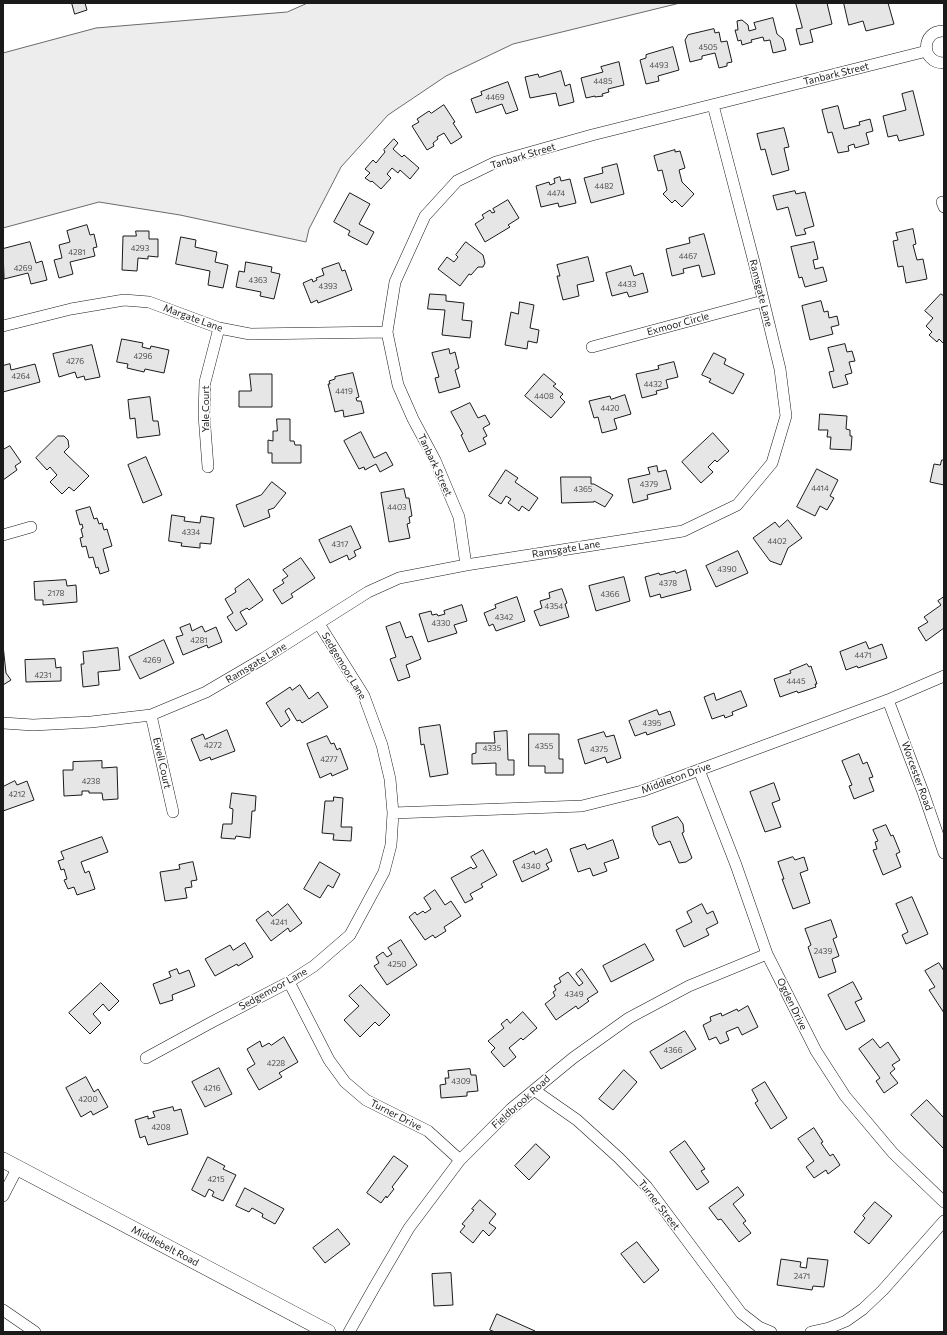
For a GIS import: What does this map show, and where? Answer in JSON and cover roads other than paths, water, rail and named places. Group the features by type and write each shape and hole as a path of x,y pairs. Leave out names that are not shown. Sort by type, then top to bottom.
{"street":[{"path":"944,31 935,32 927,40 927,51 932,60 944,63"},
{"name":"Tanbark Street","path":"466,564 459,517 435,460 413,419 398,385 387,332 395,282 425,216 456,181 496,162 592,135 927,51"},
{"name":"Ramsgate Lane","path":"3,723 33,725 91,722 151,715 206,692 319,624 368,592 399,578 466,564 683,531 737,505 772,463 786,416 780,369 713,105"},
{"name":"Margate Lane","path":"3,326 71,309 124,300 149,302 219,328 250,334 387,332"},
{"name":"Exmoor Circle","path":"592,347 763,301"},
{"name":"Yale Court","path":"208,467 204,415 205,382 219,328"},
{"path":"3,534 31,527"},
{"name":"Sedgemoor Lane","path":"146,1058 289,982 314,966 350,935 384,872 391,846 393,813 390,779 382,745 364,696 319,624"},
{"name":"Middleton Drive","path":"393,813 582,806 642,791 888,700 944,676"},
{"name":"Worcester Road","path":"888,700 923,792 944,853"},
{"name":"Ewell Court","path":"151,715 173,812"},
{"name":"Ogden Drive","path":"700,770 736,865 767,954 816,1051 845,1096 893,1153 944,1202"},
{"name":"Fieldbrook Road","path":"349,1332 409,1228 460,1160 511,1110 573,1058 629,1018 690,986 767,954"},
{"name":"Turner Drive","path":"289,982 329,1060 345,1082 366,1100 428,1131 460,1160"},
{"name":"Turner Street","path":"534,1090 577,1120 619,1158 647,1187 741,1313 759,1327 771,1332"},
{"name":"Middlebelt Road","path":"3,1160 328,1332"},
{"path":"3,1196 18,1168"},
{"path":"811,1332 830,1328 846,1321 863,1309 883,1290 944,1221"},
{"path":"3,1310 35,1332"}]}
